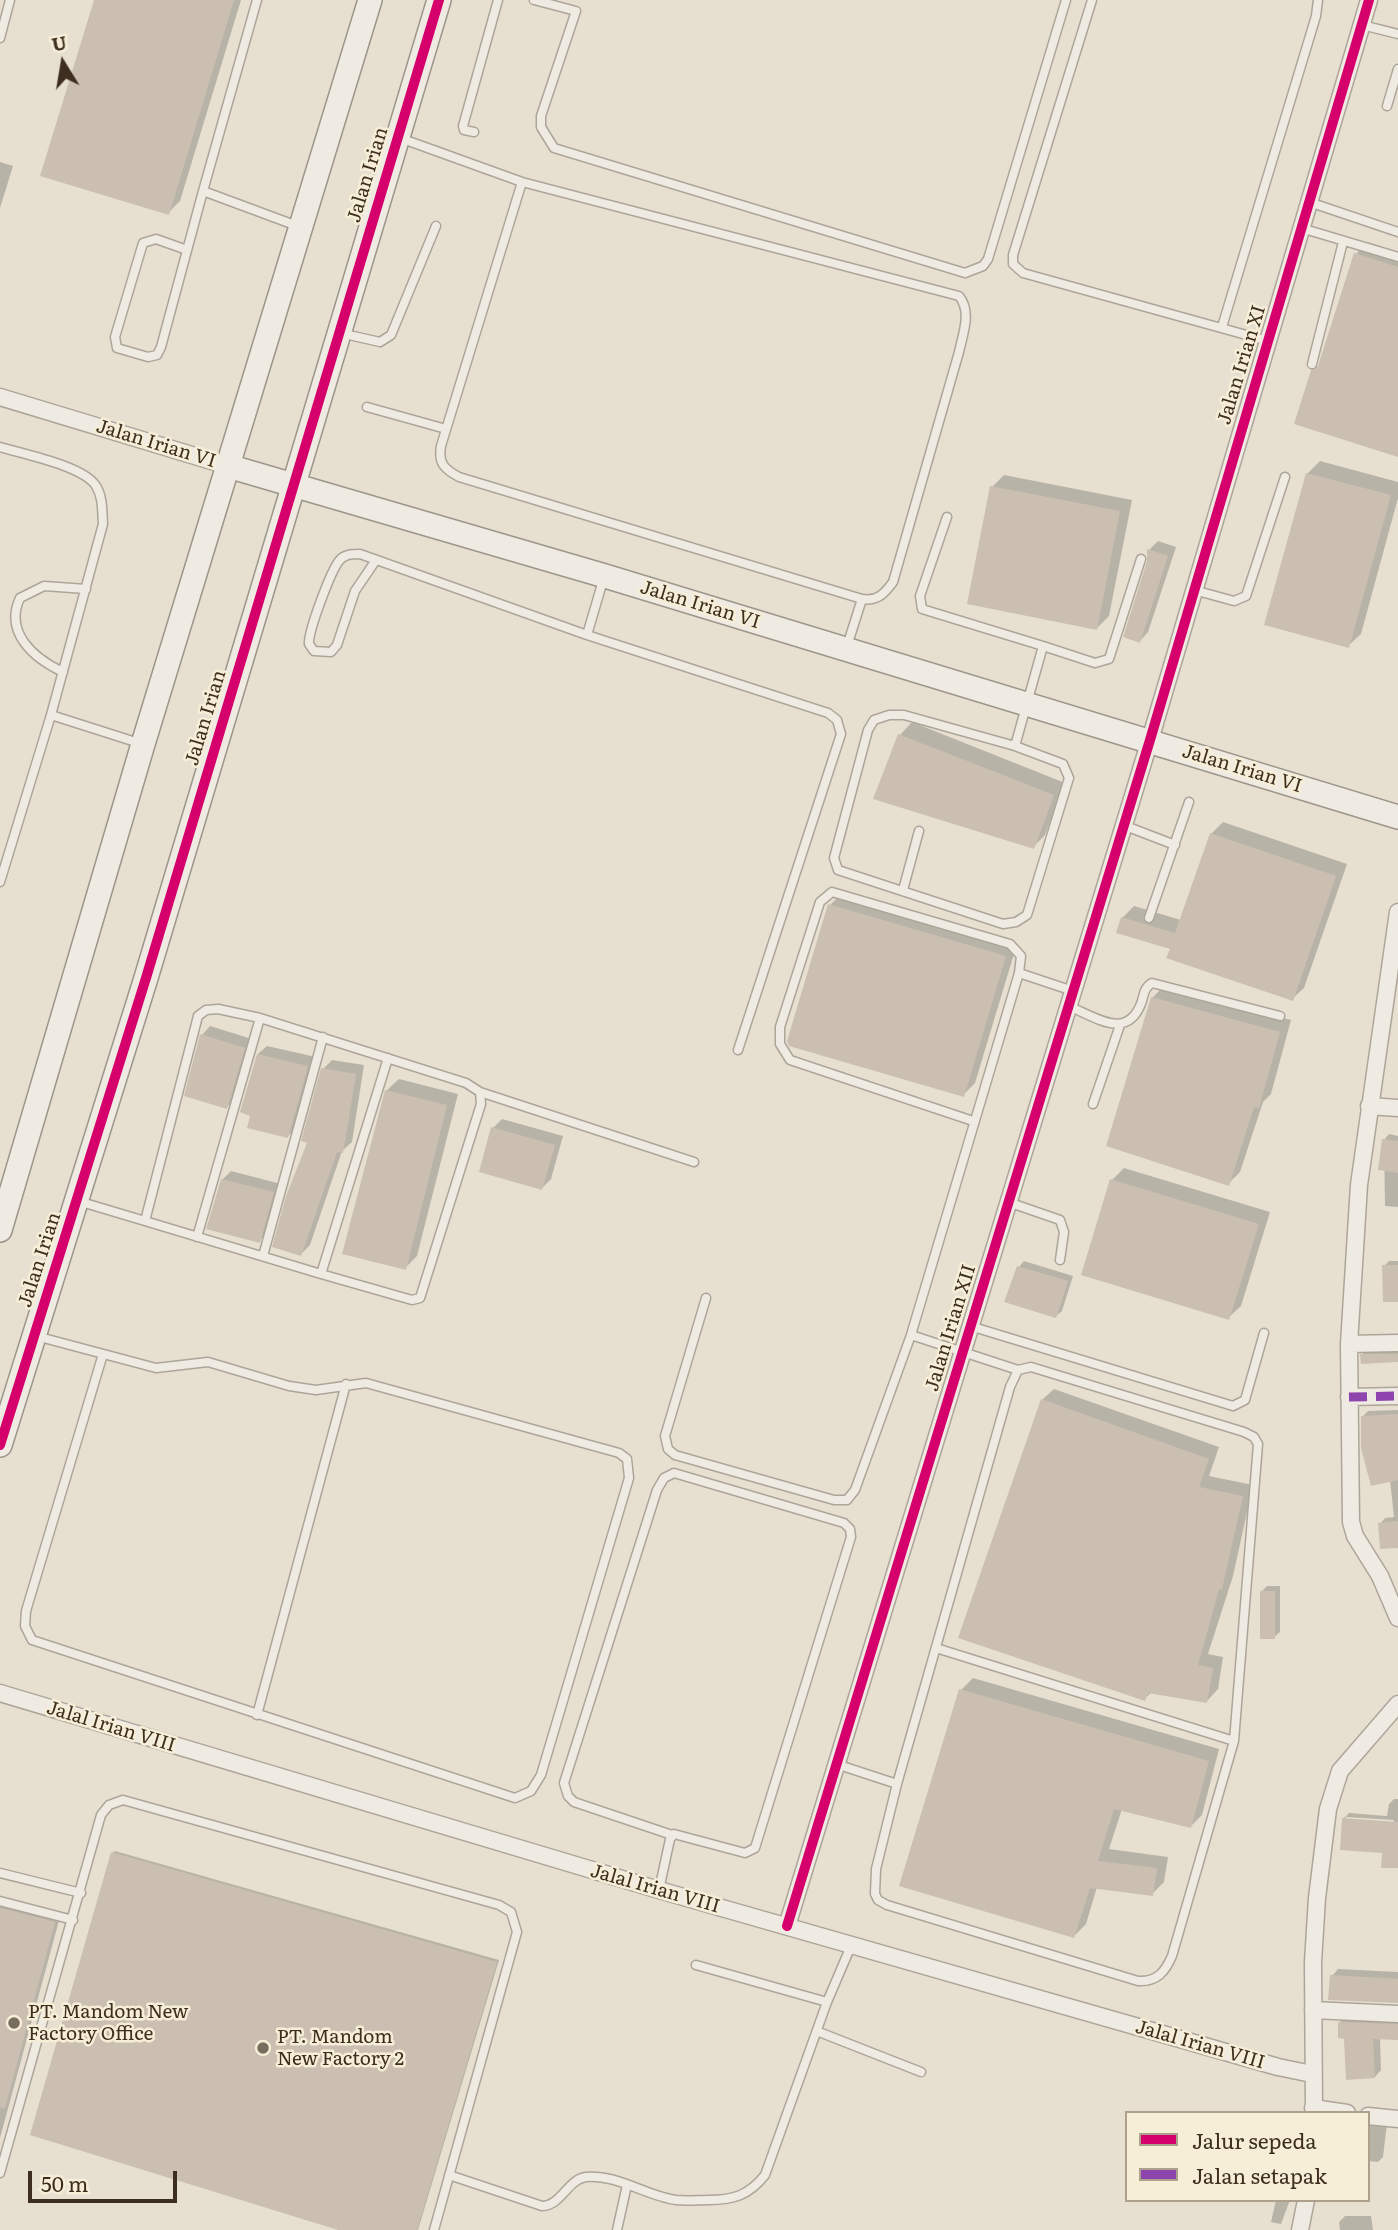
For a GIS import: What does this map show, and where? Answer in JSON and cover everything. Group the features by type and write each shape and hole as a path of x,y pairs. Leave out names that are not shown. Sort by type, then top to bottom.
{"street":[{"path":"0,1230 142,744 303,228 370,0"},
{"name":"Jalan Irian","path":"0,1445 78,1201 439,0"},
{"name":"Jalan Irian XI","path":"1150,740 1369,0"},
{"name":"Jalan Irian VI","path":"0,397 293,487 605,576 1398,817"},
{"name":"Jalan Irian XII","path":"786,1926 1150,740"},
{"path":"1398,912 1359,1185 1349,1345 1351,1522 1398,1618"},
{"path":"1369,1106 1398,1108"},
{"path":"1349,1345 1398,1343"},
{"path":"1349,1397 1398,1396"},
{"name":"Jalal Irian VIII","path":"0,1693 659,1891 1278,2067 1312,2074"},
{"path":"1313,2110 1317,1898 1332,1791 1340,1771 1398,1704"},
{"path":"1313,2010 1398,2014"},
{"path":"1370,2116 1398,2119"},
{"path":"1300,2230 1307,2202"}],"lane":[{"path":"0,38 10,0"},
{"path":"187,250 156,239 143,243 115,337 119,349 148,357 157,355 160,351 257,0"},
{"path":"474,132 464,130 463,126 498,0"},
{"path":"534,0 576,11"},
{"path":"580,0 541,116 541,127 554,148 965,273 983,266 988,259 1066,0"},
{"path":"1092,0 1013,255 1013,264 1023,273 1268,341"},
{"path":"1222,327 1316,16 1318,0"},
{"path":"1362,25 1398,34"},
{"path":"1387,106 1398,69"},
{"path":"398,138 522,182 959,296 964,302 966,319 893,582 878,597 862,599 459,477 446,470 440,460 446,429 522,182"},
{"path":"203,191 303,228"},
{"path":"1309,202 1398,232"},
{"path":"340,332 380,342 391,335 436,226"},
{"path":"1301,228 1398,257"},
{"path":"1311,365 1343,242"},
{"path":"367,407 446,429"},
{"path":"0,447 86,474 96,485 101,498 103,524 51,716 0,882"},
{"path":"1194,590 1234,601 1248,594 1285,477"},
{"path":"947,517 920,596 922,609 1095,663 1109,659 1141,559"},
{"path":"376,560 355,591 337,645 331,652 314,651 309,644 309,629 338,561 350,554 360,554 587,635 828,713 837,720 841,734 738,1050"},
{"path":"587,635 605,576"},
{"path":"63,672 44,663 17,632 13,621 16,606 20,598 44,586 86,589"},
{"path":"845,650 862,599"},
{"path":"1015,746 1043,646"},
{"path":"889,715 904,715 1015,746 1063,764 1069,774 1029,913 1016,922 1003,924 844,873 835,863 865,742 874,720 889,715"},
{"path":"51,716 142,744"},
{"path":"1149,918 1189,802"},
{"path":"1123,825 1175,845"},
{"path":"903,890 919,831"},
{"path":"706,1298 664,1436 668,1450 675,1455 834,1500 847,1500 855,1490 911,1335 1019,973 1021,956 1010,944 832,892 820,902 780,1027 780,1044 790,1060 973,1121"},
{"path":"1019,973 1120,1025"},
{"path":"1093,1104 1120,1025 1135,1018 1147,987 1152,983 1280,1016"},
{"path":"145,1221 198,1016 206,1010 218,1009 260,1018 323,1037 694,1162"},
{"path":"197,1237 260,1018"},
{"path":"262,1256 323,1037"},
{"path":"321,1274 388,1058"},
{"path":"78,1201 412,1300 420,1298 481,1104 480,1092"},
{"path":"1008,1202 1060,1220 1064,1232 1060,1260"},
{"path":"970,1326 1233,1406 1245,1400 1264,1333"},
{"path":"34,1335 156,1368 208,1362 289,1386 316,1390 366,1383 619,1453 627,1459 629,1478 541,1775 531,1791 515,1798 32,1640 26,1631 26,1611 103,1354"},
{"path":"911,1335 1018,1370 1031,1367 1244,1432 1256,1440 1259,1454 1234,1741 1172,1955 1163,1974 1145,1982 878,1900 873,1885 897,1784 1010,1387 1018,1370"},
{"path":"257,1715 346,1384"},
{"path":"674,1473 844,1523 850,1529 851,1537 755,1849 745,1853 678,1834 672,1835 574,1802 568,1796 564,1783 657,1490 664,1478 674,1473"},
{"path":"936,1648 1234,1741"},
{"path":"836,1764 897,1784"},
{"path":"0,2173 101,1815 108,1805 123,1800 505,1907 515,1921 517,1932 434,2230"},
{"path":"659,1891 672,1835"},
{"path":"0,1873 81,1893"},
{"path":"0,1901 73,1920"},
{"path":"449,2175 545,2206 584,2178 627,2185 675,2200 726,2200 751,2191 765,2175 819,2032 827,2002 851,1946"},
{"path":"696,1965 827,2002"},
{"path":"819,2032 921,2072"},
{"path":"617,2230 627,2185"}],"building":[{"path":"94,0 234,0 169,215 40,176"},
{"path":"1354,253 1398,267 1398,457 1294,424 1311,370 1318,366"},
{"path":"1306,473 1391,495 1349,648 1264,625"},
{"path":"990,486 1120,511 1097,630 967,604"},
{"path":"1147,549 1168,556 1140,643 1123,637 1147,561"},
{"path":"898,734 1054,795 1034,849 873,799"},
{"path":"1210,833 1336,876 1293,1001 1166,958 1170,949 1116,933 1121,917 1175,933"},
{"path":"828,904 1006,956 964,1097 789,1046 787,1041"},
{"path":"1151,997 1280,1032 1259,1108 1254,1107 1229,1186 1106,1146"},
{"path":"200,1034 245,1048 227,1109 184,1096"},
{"path":"257,1054 308,1066 288,1138 247,1128 250,1116 240,1112"},
{"path":"321,1068 356,1074 343,1153 337,1152 301,1256 272,1247 286,1196 307,1143 301,1141"},
{"path":"385,1090 447,1105 406,1270 342,1254"},
{"path":"491,1127 555,1145 542,1190 479,1172"},
{"path":"1382,1139 1398,1141 1398,1173 1378,1170"},
{"path":"221,1179 274,1192 260,1243 206,1229"},
{"path":"1110,1179 1259,1224 1229,1320 1081,1275"},
{"path":"1382,1265 1398,1265 1398,1302 1383,1302"},
{"path":"1017,1266 1068,1281 1056,1318 1004,1302"},
{"path":"1360,1354 1398,1354 1398,1362 1361,1364"},
{"path":"1041,1399 1209,1459 1199,1487 1243,1496 1222,1589 1219,1589 1198,1665 1213,1668 1207,1703 1148,1693 1145,1701 958,1638"},
{"path":"1398,1414 1398,1480 1371,1486 1361,1448 1361,1416"},
{"path":"1398,1521 1398,1548 1380,1549 1378,1523"},
{"path":"1260,1591 1275,1591 1275,1639 1260,1639"},
{"path":"959,1689 1209,1761 1191,1828 1114,1809 1098,1861 1157,1868 1153,1896 1090,1888 1074,1938 899,1886"},
{"path":"1342,1818 1398,1822 1398,1868 1381,1868 1382,1853 1340,1850"},
{"name":"PT. Mandom New Factory 2","path":"111,1852 497,1962 417,2230 338,2230 30,2135"},
{"name":"PT. Mandom New Factory Office","path":"0,1908 55,1922 5,2108 0,2108"},
{"path":"1330,1975 1398,1979 1398,2003 1328,2000"},
{"path":"1338,2022 1398,2024 1398,2040 1373,2039 1375,2078 1346,2080 1344,2039 1338,2038"}],"marked path":[{"path":"1349,1397 1398,1396"}],"cycle path":[{"path":"0,1445 146,978 439,0"},
{"path":"787,1926 1150,740 1369,0"}],"place":[{"name":"PT. Mandom New Factory Office","path":"14,2023"},
{"name":"PT. Mandom New Factory 2","path":"263,2048"}]}
